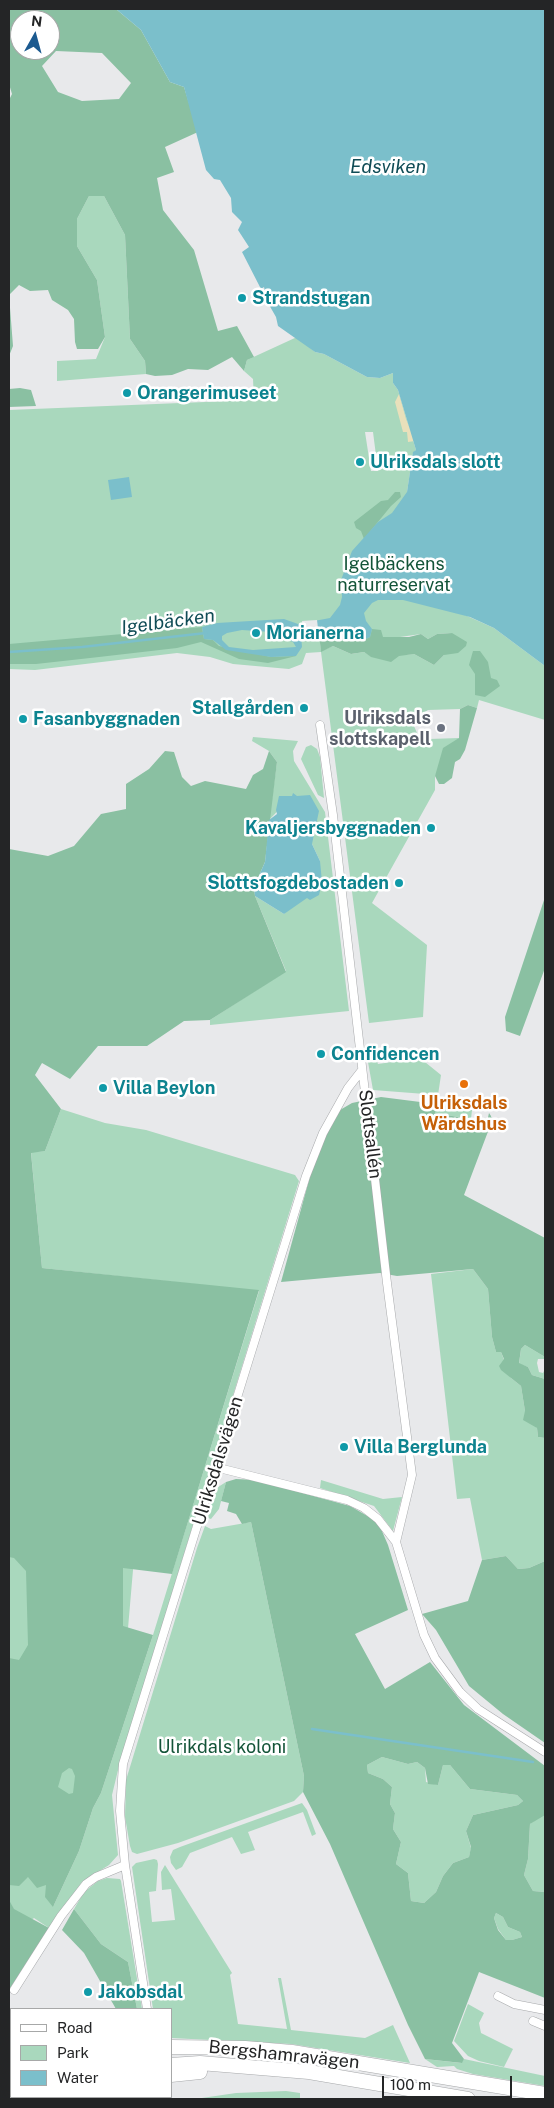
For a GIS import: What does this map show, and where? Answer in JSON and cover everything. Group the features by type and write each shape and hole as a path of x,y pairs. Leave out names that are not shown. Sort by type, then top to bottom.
{"highway":[{"name":"Bergshamravägen","path":"172,2047 246,2048 292,2052 545,2094"},
{"name":"Bergshamravägen","path":"172,2064 200,2064 309,2072 468,2099"},
{"path":"172,2075 230,2066"}],"street":[{"name":"Slottsallén","path":"320,725 334,825 412,1475 396,1542"},
{"name":"Ulriksdalsvägen","path":"147,2008 124,1865 120,1810 123,1764 306,1176 322,1133 348,1088 362,1070"},
{"path":"215,1467 347,1500 364,1508 378,1520 396,1542 424,1635 435,1658 460,1692 478,1709 545,1752"},
{"path":"14,1990 61,1916 86,1884 96,1876 124,1865"},
{"path":"498,1996 514,2004 545,2010"},
{"path":"533,2021 545,2026"}],"green space":[{"path":"9,9 116,9 141,30 170,82 184,87 198,132 165,147 174,172 157,178 163,210 194,250 218,331 237,326 254,357 247,360 244,371 232,357 208,370 188,369 172,375 155,376 146,374 145,361 130,339 125,235 104,196 89,196 77,219 77,246 97,280 105,337 98,349 77,349 74,319 68,310 52,300 48,290 30,291 19,285 9,295 9,100 12,94 9,84"},
{"path":"89,196 104,196 125,235 130,339 145,361 146,374 57,381 57,361 96,359 105,337 97,280 77,246 77,219"},
{"path":"9,295 13,346 9,356"},
{"name":"Igelbäckens naturreservat","path":"297,337 315,352 324,354 367,377 380,378 393,373 393,383 398,390 416,450 413,453 407,492 465,615 494,628 545,666 545,720 479,700 477,708 468,705 460,709 428,710 417,717 414,726 417,733 425,734 429,739 459,738 435,776 435,790 372,903 427,945 423,1017 369,1023 321,652 306,653 302,664 289,669 233,664 210,657 177,653 35,670 9,669 9,410 254,400 253,379 244,371 247,360","holes":["365,432 373,432 378,471 371,471","452,633 444,655 434,665 414,654 372,657 364,652 351,654 333,646 321,651 320,643 365,647 382,634 382,637 421,634 428,639 437,634"]},
{"path":"9,389 31,390 36,406 9,407"},
{"path":"395,492 400,492 401,497 391,506 364,539 354,522 381,501 388,500"},
{"path":"202,627 204,639 213,640 219,646 271,657 296,656 268,663 239,659 201,642 177,648 99,657 36,664 9,664 9,644"},
{"path":"372,629 381,630 383,637 409,637 421,634 428,639 437,634 452,633 467,642 466,646 458,653 444,655 434,665 414,654 399,656 391,662 371,657 364,652 351,654 333,646 321,652 319,634 362,641 370,637"},
{"path":"473,651 480,651 488,662 491,678 497,680 500,686 485,697 475,695 475,674 469,665"},
{"path":"468,705 477,708 465,750 460,759 455,762 452,778 444,784 439,784 435,776 443,748 459,738 460,709"},
{"path":"253,737 298,741 293,751 294,761 325,812 349,1011 210,1025 210,1020 286,971 255,896 284,914 320,861 312,844 312,836 317,826 296,796 292,796 269,820 277,762 269,751 252,741"},
{"path":"311,745 317,749 320,757 324,798 318,795 301,759 306,747"},
{"path":"165,751 174,752 182,777 191,786 205,781 246,789 253,775 263,769 269,751 277,762 265,862 254,887 255,896 286,972 210,1020 184,1021 147,1046 98,1046 70,1079 42,1063 35,1075 61,1109 45,1151 31,1153 42,1268 259,1290 172,1574 123,1568 123,1626 153,1635 101,1793 93,1808 79,1851 53,1907 45,1897 46,1885 37,1888 28,1877 19,1886 9,1885 9,1658 19,1660 28,1645 26,1571 14,1558 9,1557 9,849 48,856 74,846 101,814 126,809 126,784 149,769","holes":["69,1768 72,1769 75,1776 73,1793 69,1794 58,1787 62,1773"]},
{"path":"9,867 25,988 19,1251 123,1362 133,1570 127,1640 53,1907 79,1851 93,1808 101,1793 153,1635 259,1291 42,1268 31,1152 45,1151 61,1109 105,1123 146,1130 295,1175 299,1181 120,1762 112,1795 118,1855 109,1865 82,1882 49,1928 34,1918 9,1937"},
{"path":"545,897 545,968 520,1036 506,1031 505,1017"},
{"path":"420,1058 441,1075 438,1095 373,1090 368,1062 376,1059 378,1064"},
{"path":"381,1097 436,1104 435,1113 487,1122 489,1113 491,1116 492,1121 464,1195 545,1238 545,1357 525,1345 521,1349 519,1363 528,1367 532,1375 545,1379 545,1438 538,1437 537,1428 523,1420 525,1411 521,1386 501,1370 499,1366 504,1359 501,1352 496,1352 492,1337 488,1289 473,1269 397,1276 380,1273 281,1282 309,1180 325,1134 340,1110 352,1103"},
{"path":"436,1104 472,1110 471,1119 434,1113"},
{"path":"473,1269 488,1289 492,1337 496,1352 501,1352 511,1378 521,1386 525,1411 537,1428 538,1437 545,1438 545,1561 529,1568 518,1569 506,1556 482,1560 470,1498 457,1499 431,1274"},
{"path":"525,1345 545,1357 545,1359 538,1359 537,1363 539,1372 543,1373 545,1369 545,1379 532,1375 528,1367 519,1364 521,1349"},
{"path":"236,1479 255,1480 350,1506 378,1522 388,1545 408,1610 355,1634 385,1689 430,1662 464,1705 545,1766 545,1815 530,1824 528,1859 524,1875 533,1891 545,1892 545,1998 479,1972 452,2043 464,2059 462,2063 425,2059 408,2025 330,1844 303,1792 304,1776 251,1522 242,1524 236,1514 227,1511 229,1503 221,1501 226,1482","holes":["382,1757 408,1764 417,1762 425,1768 428,1784 438,1785 443,1765 450,1765 470,1789 517,1795 523,1801 518,1805 473,1815 466,1831 471,1847 469,1857 453,1863 443,1876 436,1892 424,1903 411,1901 408,1873 396,1864 401,1842 393,1829 395,1813 390,1804 392,1787 383,1779 368,1773 367,1765","496,1913 503,1917 508,1927 520,1932 522,1937 506,1940 498,1930 494,1918"]},
{"path":"321,1480 383,1499 402,1497 393,1531 374,1506 320,1488"},
{"path":"226,1482 219,1509 211,1519 208,1518 215,1489"},
{"name":"Ulrikdals koloni","path":"251,1522 304,1776 303,1792 294,1801 178,1843 137,1854 132,1852 130,1846 125,1817 126,1780 197,1548 205,1526 211,1529"},
{"path":"506,1556 518,1569 529,1568 545,1561 545,1743 503,1714 469,1686 436,1630 422,1614 468,1601 482,1560"},
{"path":"382,1757 408,1764 417,1762 425,1768 426,1782 438,1785 443,1765 450,1765 470,1789 517,1795 523,1801 518,1805 473,1815 466,1831 471,1848 469,1857 453,1863 443,1876 436,1892 424,1903 411,1901 408,1873 396,1864 401,1842 393,1829 395,1813 390,1804 392,1787 383,1779 368,1773 367,1765"},
{"path":"302,1803 307,1810 316,1834 312,1836 303,1812 248,1832 255,1850 241,1854 232,1837 190,1853 182,1867 176,1870 171,1863 170,1857 173,1850"},
{"path":"541,1815 545,1815 545,1892 533,1891 524,1875 528,1859 530,1824"},
{"path":"157,1860 156,1891 149,1892 152,1922 175,1920 171,1889 162,1890 161,1872 165,1865 232,1973 230,1975 238,2024 287,2029 278,1978 281,1978 291,2030 365,2038 393,2025 410,2063 291,2044 172,2038 172,2008 153,2008 132,1867 136,1863"},
{"path":"107,1878 120,1879 121,1881 142,2008 137,2008 128,1962 101,1944 74,1909 84,1892 98,1881"},
{"path":"9,1900 14,1909 49,1928 9,1990"},
{"path":"74,1909 101,1944 128,1962 137,2008 115,2008 84,1953 62,1930"},
{"path":"496,1913 503,1917 508,1927 520,1932 522,1937 506,1940 498,1929 494,1918"},
{"path":"468,2004 484,2013 479,2023 481,2033 513,2049 504,2067 479,2061 468,2056 454,2041"},
{"path":"425,2059 461,2063 464,2059 545,2076 545,2086 473,2074 457,2069 454,2066 437,2067"},
{"path":"286,2091 300,2093 300,2099 195,2099 236,2093"}],"sand":[{"path":"399,394 415,441 408,442 407,432 403,432 395,402"}],"water":[{"name":"Edsviken","path":"116,9 545,9 545,666 494,628 470,617 403,600 378,600 372,603 364,613 366,621 372,629 370,637 362,641 324,634 301,635 302,647 296,656 271,657 226,650 213,640 204,639 202,627 217,623 284,619 298,624 330,618 340,605 342,597 341,580 352,551 378,522 392,513 407,492 413,452 416,450 398,390 393,383 393,373 380,378 367,377 324,354 315,352 278,326 276,317 268,303 264,287 261,289 242,252 249,247 238,230 242,222 232,212 231,198 220,180 214,179 206,170 184,87 170,82 141,30","holes":["242,630 271,632 293,642 296,647 253,650 229,647 222,640 222,636 227,633"]},
{"path":"129,477 132,497 111,500 108,480"},
{"path":"293,793 297,796 310,795 319,811 312,844 320,861 322,882 319,895 310,900 307,898 284,914 255,896 254,887 265,862 269,820 277,814 279,796 292,796"}],"pier":[{"path":"317,620 319,637 304,637 302,621"}],"waterway":[{"name":"Igelbäcken","path":"9,652 82,647 206,633"},
{"path":"312,1729 533,1762"}],"place":[{"name":"Strandstugan","path":"242,298"},
{"name":"Orangerimuseet","path":"127,393"},
{"name":"Ulriksdals slott","path":"360,462"},
{"name":"Morianerna","path":"256,633"},
{"name":"Stallgården","path":"304,708"},
{"name":"Fasanbyggnaden","path":"23,719"},
{"name":"Ulriksdals slottskapell","path":"441,728"},
{"name":"Kavaljersbyggnaden","path":"431,828"},
{"name":"Slottsfogdebostaden","path":"399,883"},
{"name":"Confidencen","path":"321,1054"},
{"name":"Ulriksdals Wärdshus","path":"464,1084"},
{"name":"Villa Beylon","path":"103,1088"},
{"name":"Villa Berglunda","path":"344,1447"},
{"name":"Jakobsdal","path":"88,1992"}]}
